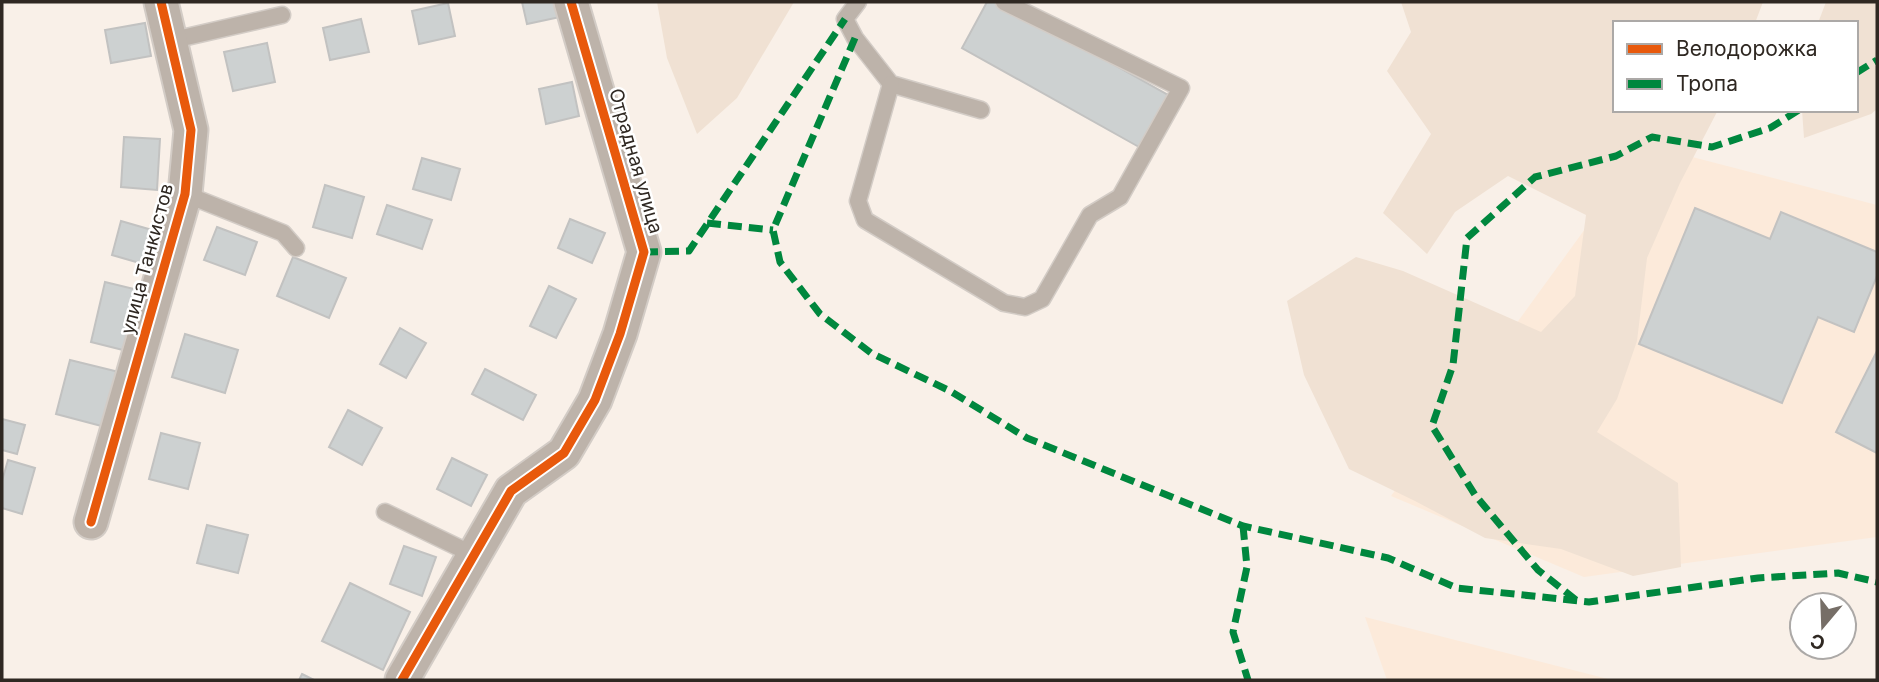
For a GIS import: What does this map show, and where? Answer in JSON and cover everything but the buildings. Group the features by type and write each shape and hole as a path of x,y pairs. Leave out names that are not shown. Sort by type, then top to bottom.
{"street":[{"name":"улица Танкистов","path":"91,522 185,194 191,130 161,2"},
{"name":"Отрадная улица","path":"402,680 511,491 564,453 595,400 620,334 644,252 571,2"}],"lane":[{"path":"858,2 845,19 855,38 891,83 981,110"},
{"path":"891,83 858,201 866,220 1003,303 1025,307 1042,299 1090,215 1120,197 1181,88 1004,2"},
{"path":"169,41 282,15"},
{"path":"185,194 283,233 296,248"},
{"path":"384,512 474,555"}],"shaded area":[{"path":"657,2 794,2 737,98 697,134 667,58"},
{"path":"1401,2 1763,2 1756,21 1613,21 1613,112 1717,112 1680,183 1647,258 1637,341 1617,399 1597,432 1678,483 1681,567 1633,576 1561,549 1485,538 1349,469 1304,375 1287,301 1356,257 1403,271 1541,332 1575,296 1586,215 1508,176 1455,212 1427,254 1383,213 1431,134 1387,71 1411,32"},
{"path":"1826,2 1877,2 1877,109 1871,114 1804,138 1802,112 1858,112 1858,21 1819,21"},
{"path":"1646,145 1877,205 1877,537 1584,577 1391,496"},
{"path":"1365,617 1612,680 1387,680"}],"marked path":[{"path":"644,252 689,251 845,19"},
{"path":"855,38 773,230 780,262 820,314 871,353 950,391 1027,438 1243,526 1388,558 1457,588 1589,602 1758,578 1838,573 1877,582"},
{"path":"1858,72 1877,60"},
{"path":"1576,600 1538,570 1475,495 1432,426 1453,365 1467,238 1535,177 1616,156 1652,137 1712,147 1770,128 1796,112"},
{"path":"707,223 773,230"},
{"path":"1243,526 1247,567 1233,632 1248,680"}],"cycle path":[{"path":"91,522 185,194 191,130 161,2"},
{"path":"402,680 511,491 564,453 595,400 620,334 644,252 571,2"}]}
